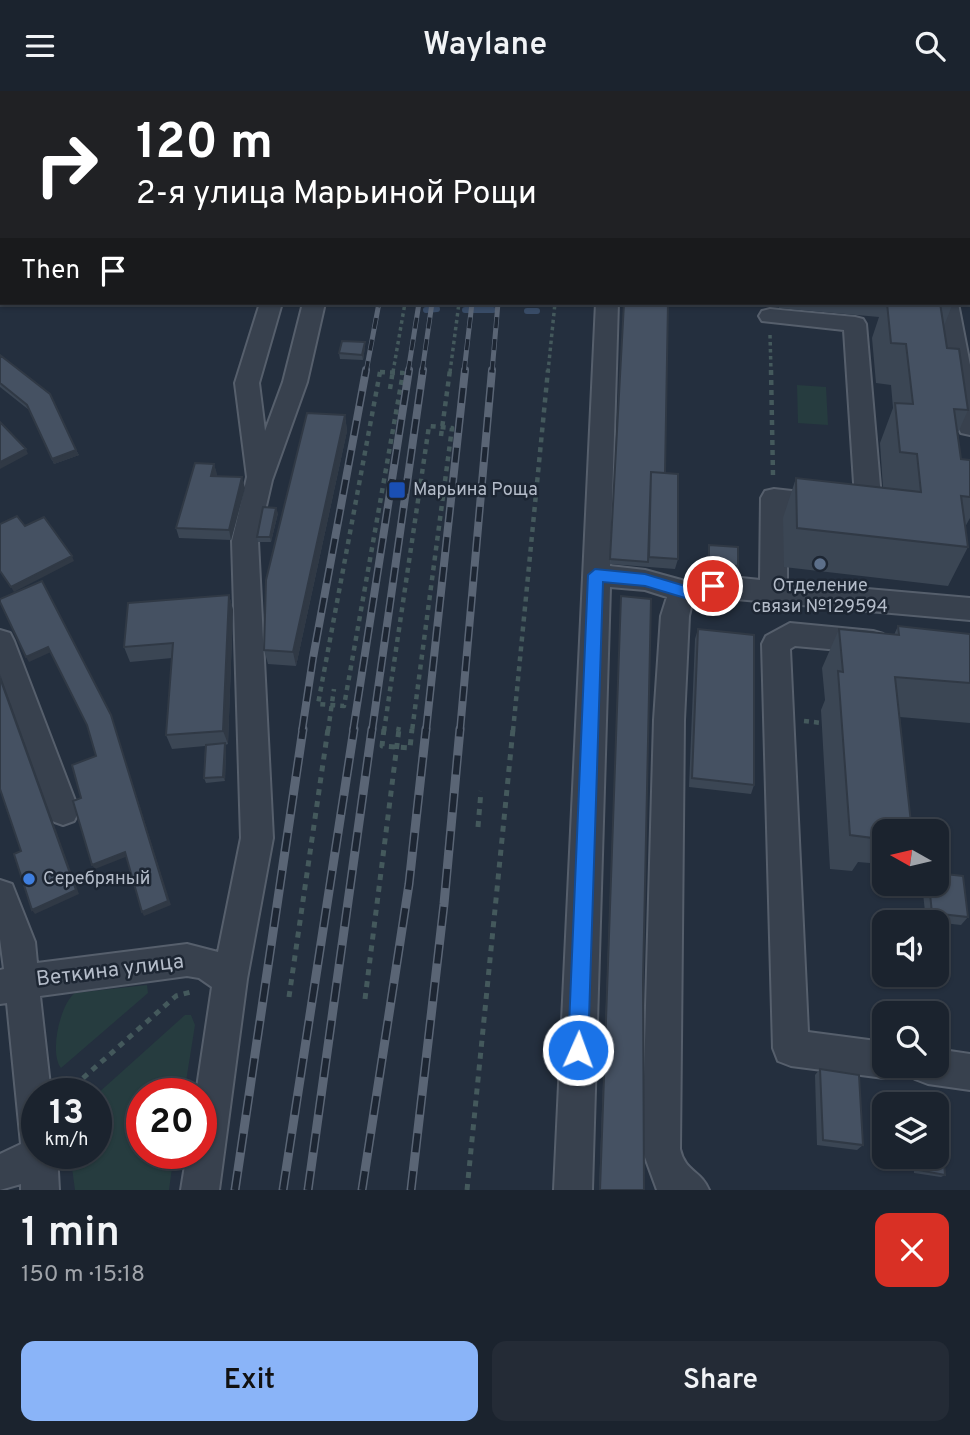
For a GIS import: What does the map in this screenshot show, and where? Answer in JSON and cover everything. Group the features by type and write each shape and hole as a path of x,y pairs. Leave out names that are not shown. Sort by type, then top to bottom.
{"street":[{"path":"259,480 247,383 270,305"},
{"path":"200,1190 215,984 257,838 245,541 259,480 295,382 314,305"},
{"path":"573,1190 607,305"},
{"path":"948,305 961,336 970,427"},
{"path":"770,316 855,324 869,509 774,498 773,592"},
{"path":"595,575 645,580 685,592 713,586 970,609"},
{"path":"679,1187 665,1168 661,1149 668,734 675,616 685,592"},
{"path":"872,1058 791,1048 776,644 790,634 898,644"},
{"path":"0,641 63,811"},
{"name":"Веткина улица","path":"0,895 18,942 12,984 26,1078"},
{"name":"Веткина улица","path":"12,984 187,960 205,963 215,984"},
{"path":"949,1069 970,1072"},
{"path":"0,1174 21,1166"}],"path":[{"path":"390,389 405,305"},
{"path":"441,436 459,305"},
{"path":"467,1190 555,305"},
{"path":"770,316 774,498"},
{"path":"380,372 402,373 344,706 330,705 318,704 380,372"},
{"path":"429,426 452,428 410,748 396,747 382,745 429,426"},
{"path":"289,997 334,689"},
{"path":"365,999 399,727"},
{"path":"478,827 481,791"},
{"path":"83,1078 177,996 215,984"}],"green space":[{"path":"797,385 826,387 828,425 798,423"},
{"path":"147,985 148,993 61,1068 56,1051 58,1029 65,1007 75,993"},
{"path":"185,1015 191,1015 195,1025 187,1078 126,1078 126,1169 172,1169 169,1190 75,1190 72,1169 112,1169 112,1081"}],"building":[{"path":"624,305 668,305 665,473 651,472 648,562 610,559"},
{"path":"887,305 940,305 947,348 959,349 968,410 954,409 961,459 970,460 970,497 961,496 968,547 797,528 796,478 921,492 917,454 900,452 895,403 913,404 906,344 891,343"},
{"path":"342,341 365,342 362,355 339,353"},
{"path":"0,355 50,394 76,450 52,459 27,405 0,383"},
{"path":"307,413 345,415 293,652 264,650 266,580"},
{"path":"0,422 26,449 0,462"},
{"path":"195,463 214,464 211,476 242,477 229,530 176,528"},
{"path":"651,472 678,474 678,559 649,557"},
{"path":"263,507 276,508 270,537 257,537"},
{"path":"17,516 25,526 44,517 72,556 11,587 0,571 0,524"},
{"path":"709,545 738,547 738,566 709,563"},
{"path":"42,581 111,715 168,901 142,912 125,852 92,865 73,801 81,798 72,765 96,756 87,725 48,647 26,657 0,602 0,599"},
{"path":"229,595 223,731 166,735 173,643 124,647 128,603"},
{"path":"621,596 651,599 643,980 644,1190 600,1190"},
{"path":"898,626 970,634 970,683 895,677 911,819 872,819 872,838 850,835 838,671 843,672 839,629 899,635"},
{"path":"698,629 754,635 754,785 692,778"},
{"path":"0,678 76,890 32,910 14,854 21,851 0,789"},
{"path":"225,743 223,777 204,778 206,745"},
{"path":"949,874 963,876 968,917 949,915 949,910 932,910 930,896 949,896"},
{"path":"820,1069 859,1075 863,1145 823,1140"},
{"path":"945,1169 945,1175 918,1170"}],"waterway":[{"path":"426,310 437,309"},
{"path":"465,310 493,310"},
{"path":"527,311 537,311"}],"railway":[{"path":"366,372 379,305"},
{"path":"408,372 419,305"},
{"path":"422,372 432,305"},
{"path":"464,372 472,305"},
{"path":"492,372 498,305"},
{"path":"302,731 366,370"},
{"path":"353,731 409,370"},
{"path":"372,731 423,370"},
{"path":"426,731 465,370"},
{"path":"460,731 492,370"},
{"path":"235,1190 303,729"},
{"path":"283,1190 354,729"},
{"path":"308,1190 372,729"},
{"path":"362,1190 409,884 426,729"},
{"path":"411,1190 444,904 460,729"}],"place":[{"name":"Марьина Роща","path":"397,490"},
{"name":"Отделение связи №129594","path":"820,564"},
{"name":"Серебряный","path":"29,879"}],"route":[{"path":"578,1050 595,575 645,580 685,592 713,586"}]}
